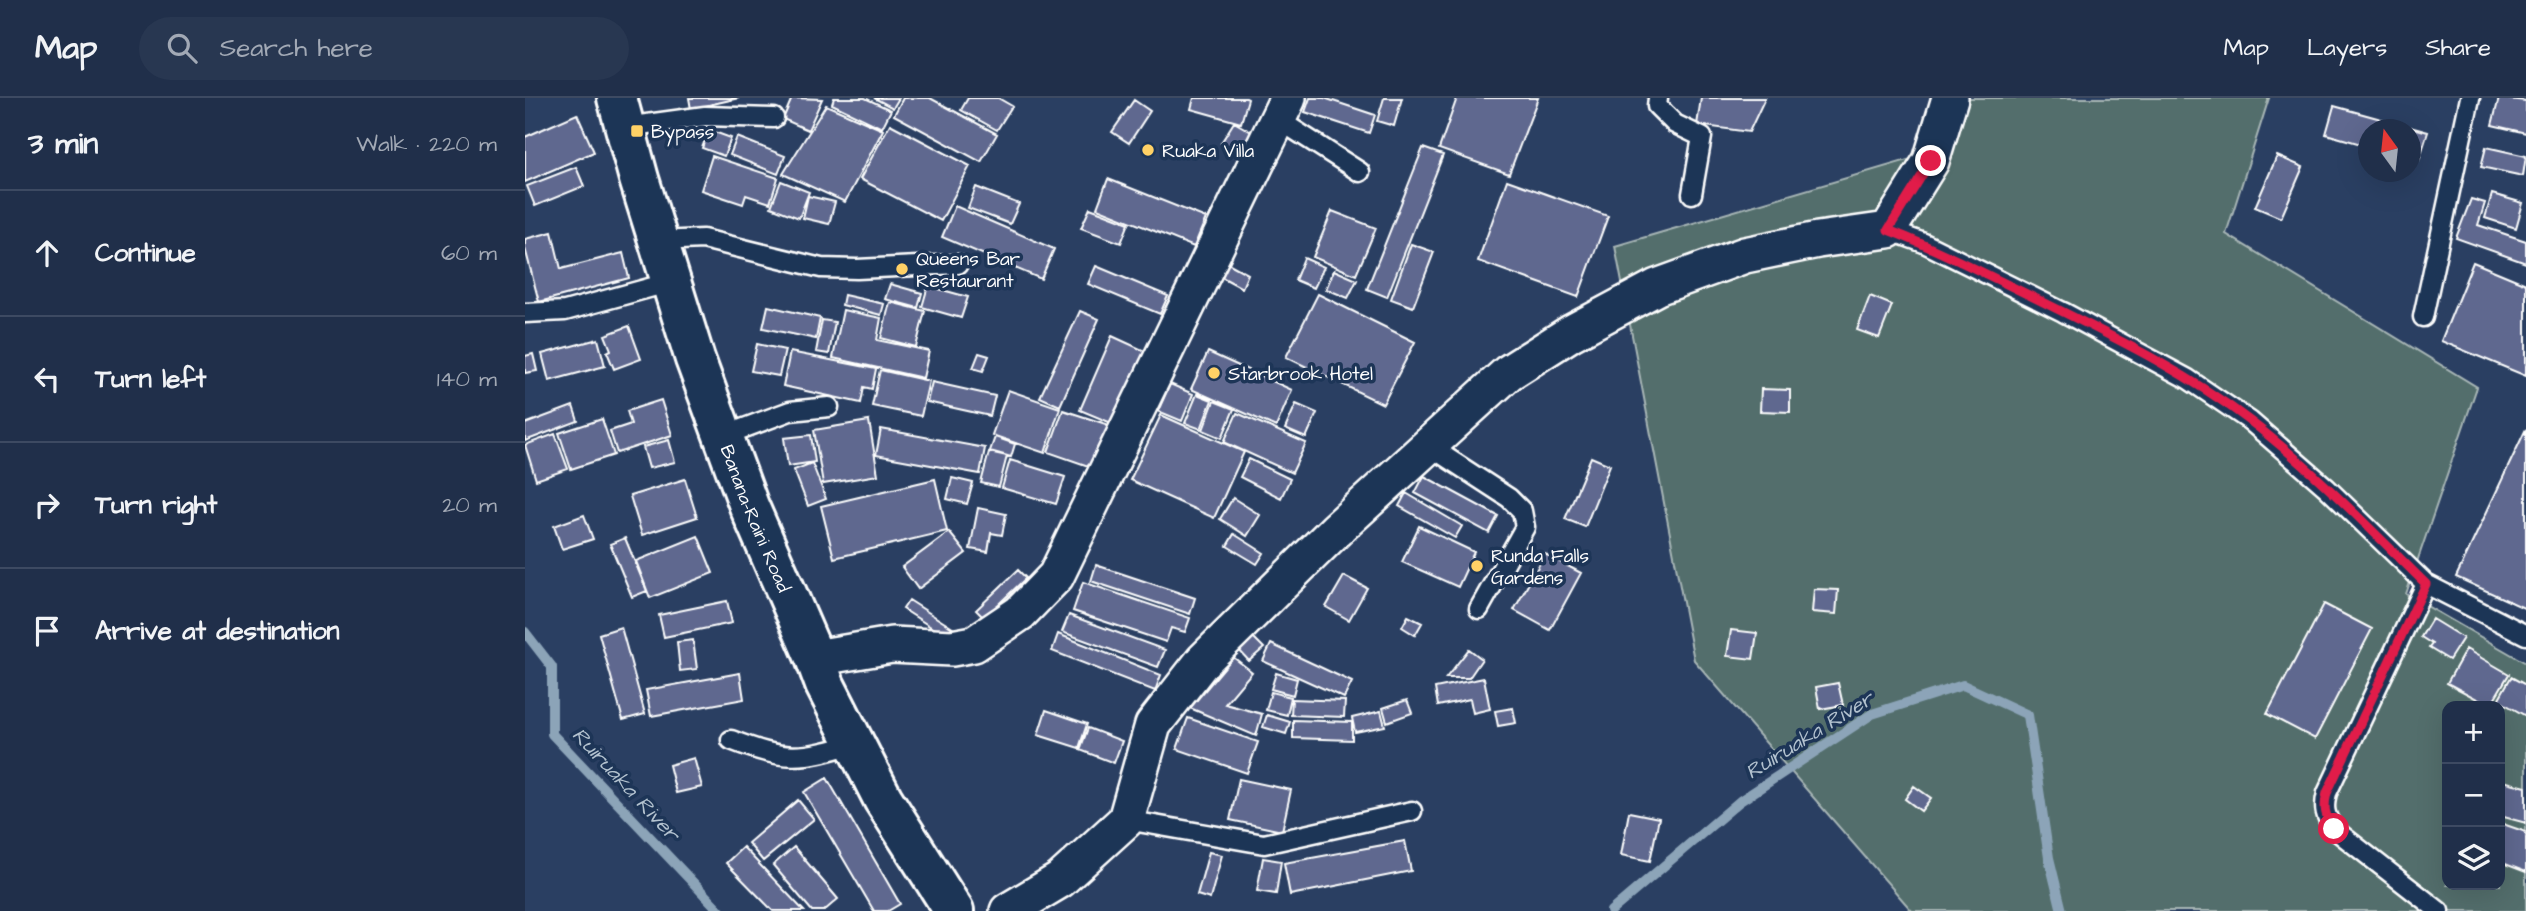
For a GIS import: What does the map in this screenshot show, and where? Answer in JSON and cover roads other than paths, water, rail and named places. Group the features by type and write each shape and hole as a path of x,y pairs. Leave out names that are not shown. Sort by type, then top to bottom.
{"main road":[{"name":"Banana-Raini Road","path":"621,113 695,359 749,506 825,685 883,799 954,911"}],"street":[{"path":"1008,911 1060,880 1126,820 1153,725 1203,661 1309,556 1508,373 1571,333 1657,287 1745,255 1818,240 1888,230 1931,161 1950,98"},
{"path":"815,658 892,645 952,648 974,644 1020,612 1056,576 1283,109"}],"lane":[{"path":"1658,98 1657,106 1675,124 1702,137 1692,194"},
{"path":"2423,317 2470,98"},
{"path":"1283,109 1360,172"},
{"path":"621,113 774,118"},
{"path":"1888,230 1935,249 2063,312 2188,379 2260,429 2327,488 2426,584 2526,635"},
{"path":"658,241 703,239 821,268 958,264"},
{"path":"525,313 565,311 671,282"},
{"path":"723,436 790,411 829,407"},
{"path":"1429,446 1509,498 1523,511 1525,527 1479,609"},
{"path":"2426,584 2324,804 2326,817 2334,829 2439,911"},
{"path":"731,740 764,753 795,757 824,753 856,743"},
{"path":"1126,820 1264,844 1412,811"}],"waterway":[{"name":"Ruiruaka River","path":"525,632 552,667 552,734 720,911"},
{"name":"Ruiruaka River","path":"1611,911 1740,801 1872,714 1963,685 2028,715 2049,858 2062,911"}],"place":[{"name":"Bypass","path":"637,131"},
{"name":"Ruaka Villa","path":"1148,150"},
{"name":"Queens Bar Restaurant","path":"902,269"},
{"name":"Starbrook Hotel","path":"1214,373"},
{"name":"Runda Falls Gardens","path":"1477,566"}]}
